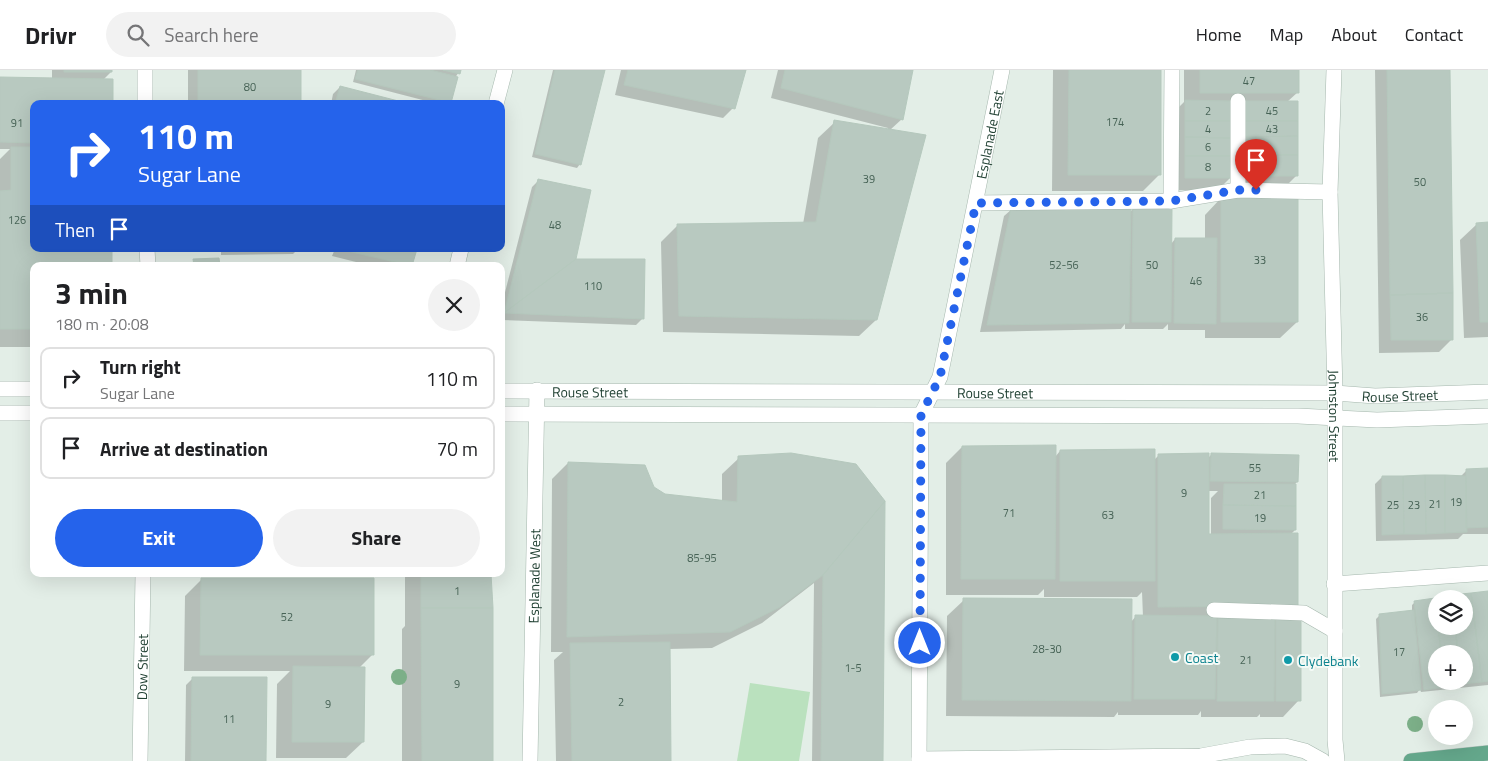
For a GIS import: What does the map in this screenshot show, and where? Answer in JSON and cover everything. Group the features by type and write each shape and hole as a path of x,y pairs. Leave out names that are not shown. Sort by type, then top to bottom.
{"main road":[{"path":"1411,761 1488,753"}],"street":[{"path":"145,70 145,100"},
{"path":"497,100 505,70"},
{"name":"Esplanade East","path":"919,760 921,415 940,377 1002,70"},
{"path":"1171,201 1172,70"},
{"name":"Johnston Street","path":"1334,70 1330,192 1335,393 1334,740 1338,761"},
{"path":"1238,101 1238,190"},
{"path":"976,203 1171,201 1238,190 1330,192"},
{"path":"0,389 30,389"},
{"name":"Esplanade West","path":"530,761 535,414 537,390"},
{"name":"Rouse Street","path":"505,391 1335,393 1375,396 1488,392"},
{"path":"0,413 30,413"},
{"name":"Rouse Street","path":"505,414 1334,416 1377,420 1488,416"},
{"path":"1334,584 1488,573"},
{"name":"Dow Street","path":"140,761 143,577"},
{"path":"1214,610 1304,613 1335,631"},
{"path":"919,760 1201,756 1250,747 1284,746 1305,750 1323,761"}],"green space":[{"path":"750,683 810,692 799,761 737,761"}],"building":[{"path":"64,70 112,70 112,72 64,72"},
{"path":"198,70 301,70 301,100 198,100"},
{"path":"358,70 430,70 458,77 452,100 439,100 355,79"},
{"path":"443,70 461,70 460,74"},
{"path":"555,70 605,70 581,165 535,154"},
{"path":"628,70 746,70 735,109 624,85"},
{"path":"785,70 913,70 903,120 781,88"},
{"path":"1069,70 1161,70 1161,175 1068,175"},
{"path":"1200,70 1299,70 1299,93 1200,93"},
{"path":"1387,70 1450,70 1453,293 1390,295"},
{"path":"0,77 113,79 113,100 30,100 30,143 0,142"},
{"path":"340,86 394,100 336,100"},
{"path":"1185,100 1232,101 1232,121 1185,121"},
{"path":"1245,101 1298,101 1298,121 1245,121"},
{"path":"834,120 926,135 877,320 679,316 677,224 816,222"},
{"path":"1185,121 1232,121 1231,138 1185,137"},
{"path":"1245,121 1298,121 1298,136 1245,137"},
{"path":"1298,136 1298,155 1245,155 1245,137"},
{"path":"1185,137 1231,138 1232,156 1185,156"},
{"path":"11,147 30,147 30,252 112,252 112,262 30,262 30,329 0,329 0,191 11,190"},
{"path":"1245,155 1298,155 1298,176 1245,176"},
{"path":"1185,156 1232,156 1232,178 1185,178"},
{"path":"538,179 591,190 576,259 505,312"},
{"path":"1221,197 1298,197 1298,322 1221,322"},
{"path":"1131,205 1129,323 987,325 1011,208"},
{"path":"1133,208 1172,208 1171,322 1132,322"},
{"path":"1488,222 1488,322 1480,322 1476,223"},
{"path":"1175,238 1217,238 1216,324 1174,323"},
{"path":"352,252 416,252 413,262 395,262"},
{"path":"219,258 220,262 193,262 193,259"},
{"path":"576,259 645,259 644,319 505,312"},
{"path":"1453,293 1453,340 1391,340 1390,295"},
{"path":"1056,445 1055,579 961,579 962,446"},
{"path":"1155,449 1155,581 1060,581 1060,450"},
{"path":"791,453 856,464 885,501 823,575 780,607 730,632 567,637 568,462 645,465 654,487 665,494 737,502 738,456"},
{"path":"1209,453 1209,534 1298,533 1298,606 1158,607 1158,454"},
{"path":"1211,453 1299,455 1298,482 1210,481"},
{"path":"1488,468 1488,527 1466,528 1466,469"},
{"path":"1425,475 1426,534 1404,534 1403,476"},
{"path":"1425,475 1445,475 1445,533 1426,534"},
{"path":"1445,475 1466,476 1467,532 1445,533"},
{"path":"1382,476 1403,476 1404,534 1382,535"},
{"path":"1224,484 1296,484 1296,506 1223,505"},
{"path":"885,501 883,761 821,761 823,575"},
{"path":"1223,505 1296,506 1296,530 1223,529"},
{"path":"421,577 491,577 493,608 421,608"},
{"path":"201,578 374,578 374,655 200,655"},
{"path":"1488,591 1488,681 1482,682 1473,609 1473,593"},
{"path":"963,598 1132,599 1131,701 962,700"},
{"path":"1428,599 1428,635 1439,635 1440,645 1428,645 1428,689 1424,690 1414,601"},
{"path":"421,608 493,608 493,761 422,761"},
{"path":"1473,609 1482,682 1473,683 1473,645 1457,645 1456,635 1473,635"},
{"path":"1414,610 1421,690 1382,694 1379,614"},
{"name":"Coast","path":"1135,615 1217,616 1215,699 1134,699"},
{"path":"1218,618 1275,618 1274,701 1217,701"},
{"name":"Clydebank","path":"1276,619 1301,619 1301,701 1276,701"},
{"path":"1439,635 1456,635 1457,645 1440,645"},
{"path":"670,642 671,761 572,761 570,643"},
{"path":"293,666 365,667 364,742 292,742"},
{"path":"192,677 267,677 266,761 191,761"}],"place":[{"name":"Coast","path":"1175,657"},
{"name":"Clydebank","path":"1288,660"}],"route":[{"path":"920,643 921,415 940,377 976,203 1171,201 1238,190 1256,190"}]}
